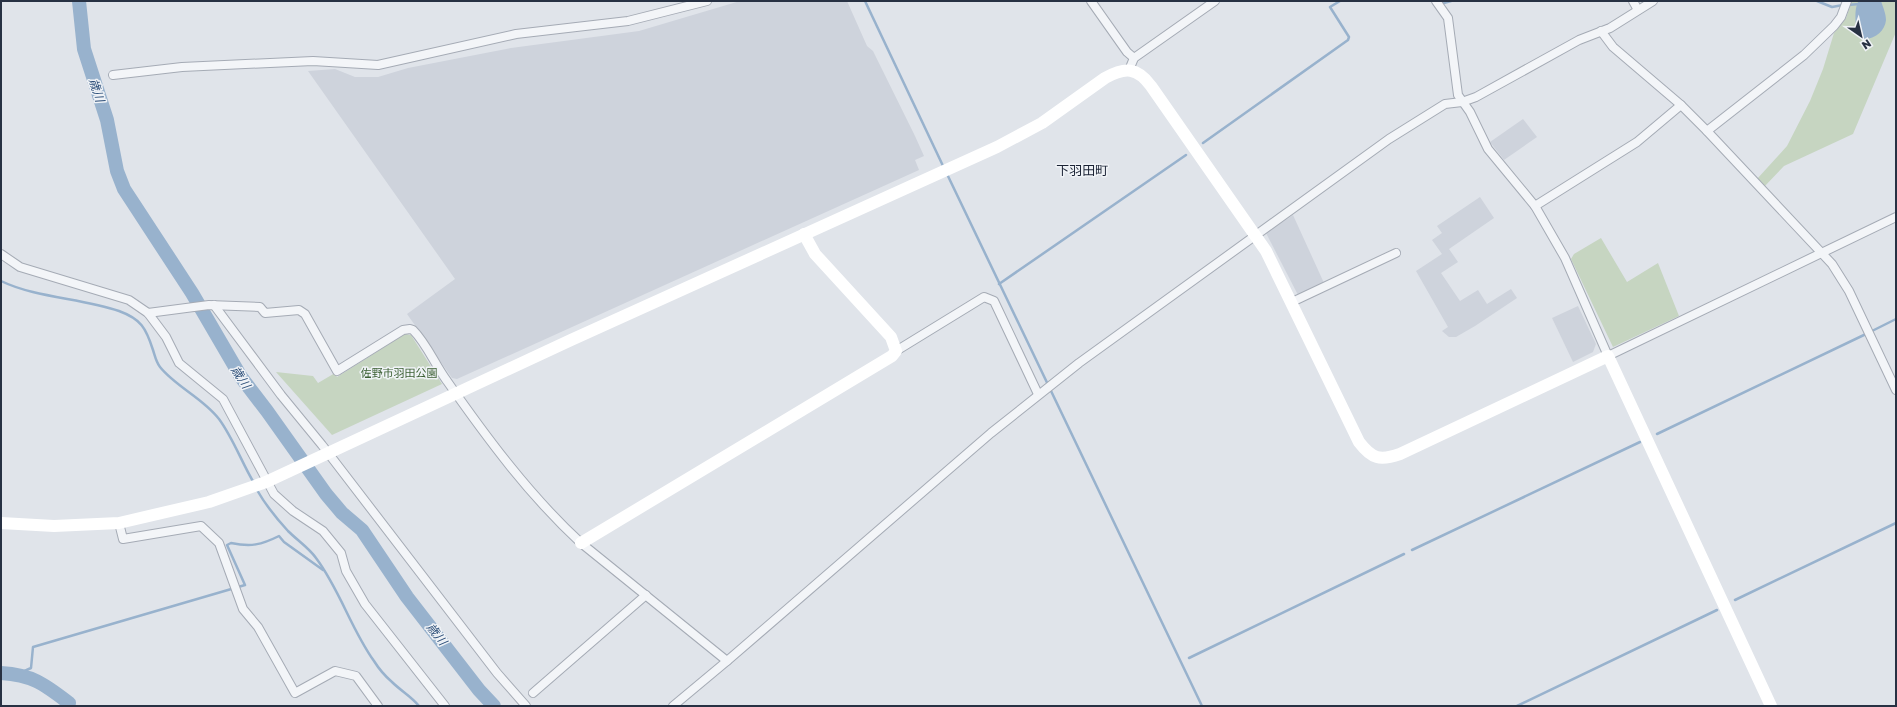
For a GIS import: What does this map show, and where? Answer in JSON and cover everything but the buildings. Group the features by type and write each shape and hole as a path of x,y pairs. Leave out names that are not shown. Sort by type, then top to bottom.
{"street":[{"path":"113,75 182,66 313,61 378,65 516,34 628,21 707,1"},
{"path":"1090,1 1127,52 1134,58"},
{"path":"1129,70 1134,58 1215,1"},
{"path":"1436,1 1448,18 1457,89 1462,102 1470,112 1488,149 1535,206 1565,258 1608,356 1771,706"},
{"path":"1633,1 1638,10"},
{"path":"673,706 1041,392 1256,235 1389,140 1445,104 1462,102 1476,97 1574,43 1610,28 1653,1"},
{"path":"1707,131 1804,55 1837,22 1847,1"},
{"path":"1601,31 1613,47 1681,105 1707,131 1832,264 1844,282 1896,390"},
{"path":"1,523 54,526 119,523 209,502 268,481 950,168 1033,128 1051,117 1105,78 1114,73 1129,70 1137,72 1151,86 1256,235 1271,260 1292,302 1359,442 1374,458 1387,459 1400,454 1608,356 1896,217"},
{"path":"1535,206 1637,142 1681,105"},
{"path":"804,234 815,254 891,337 896,351"},
{"path":"1292,302 1396,253"},
{"path":"1,254 20,267 129,300 148,313 166,337 179,363 223,399 274,494 293,510 323,531 341,553 346,571 365,604 442,704"},
{"path":"581,543 886,360 896,351 984,297 994,301 1041,392"},
{"path":"211,305 497,673 526,706"},
{"path":"148,313 211,305 260,307 265,313 299,310 305,314 338,370 403,330 410,329 415,332 457,394 514,471 560,524 581,543 727,661"},
{"path":"119,523 123,539 201,526 218,543 243,609 258,626 296,693 335,671 356,676 378,706"},
{"path":"533,693 646,595"}],"shaded area":[{"path":"740,1 847,1 867,46 873,51 924,156 915,160 919,170 457,379 452,378 407,314 455,279 308,71 335,69 355,77 378,77 408,68 511,48 639,31"},
{"path":"1523,119 1537,137 1504,160 1490,142"},
{"path":"1480,197 1494,218 1449,249 1458,262 1441,273 1460,301 1478,290 1487,304 1511,289 1517,298 1456,337 1449,337 1442,331 1448,327 1416,271 1442,254 1432,240 1442,233 1437,226"},
{"path":"1293,215 1324,283 1298,295 1266,233"},
{"path":"1578,306 1596,344 1593,352 1573,362 1552,318"}],"green space":[{"path":"1852,1 1896,1 1896,32 1853,134 1784,166 1764,187 1757,179 1787,146 1810,101 1823,69 1834,33 1846,18"},
{"path":"1601,238 1627,282 1658,263 1679,316 1613,347 1571,259 1574,254"},
{"name":"佐野市羽田公園","path":"405,334 411,335 442,384 332,435 276,372 313,376 318,383 335,373 337,377"}],"water":[{"path":"1859,1 1881,1 1886,15 1883,29 1872,38 1863,39 1858,37 1856,8"}],"waterway":[{"name":"歳川","path":"79,1 84,49 107,120 117,171 124,189 192,293 241,377 326,494 342,513 362,530 407,597 479,690 494,706"},
{"path":"865,1 944,168"},
{"path":"1203,143 1348,40 1349,37 1330,7 1340,1"},
{"path":"1444,3 1451,1"},
{"path":"1817,1 1832,7 1843,5"},
{"path":"1848,5 1859,4"},
{"path":"999,284 1186,155"},
{"path":"947,174 1202,706"},
{"path":"1,281 29,291 90,303 119,311 133,317 145,330 160,367 166,374 205,405 219,419 229,434 254,483"},
{"path":"1872,331 1896,319"},
{"path":"1657,434 1866,334"},
{"path":"1412,550 1640,442"},
{"path":"257,490 267,506 280,522 316,558 332,583 366,649 378,667 389,680 413,699 419,706"},
{"path":"1735,600 1896,523"},
{"path":"18,674 31,668 33,647 245,585 227,545 231,543 250,545 267,541 279,536 284,542 323,570"},
{"path":"1189,658 1404,554"},
{"path":"1517,706 1717,610"},
{"path":"1,673 30,678 45,686 69,703"},
{"path":"69,703 73,706"}],"district":[{"name":"下羽田町","path":"1082,170"}]}
